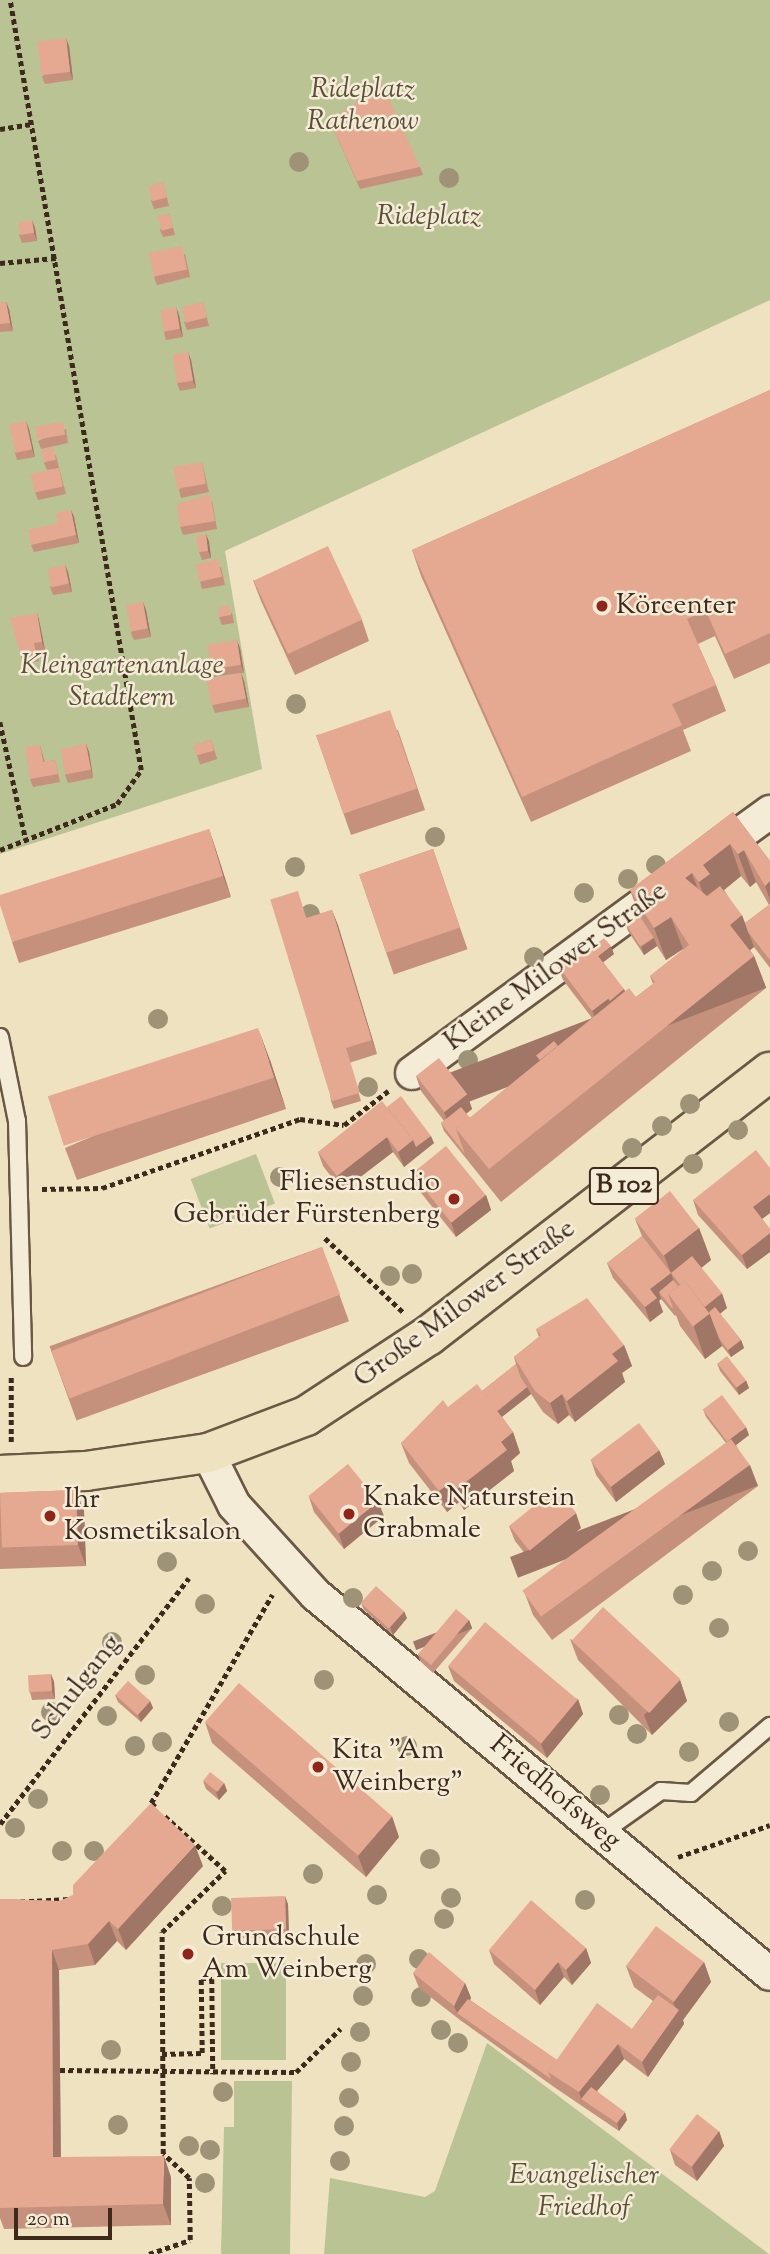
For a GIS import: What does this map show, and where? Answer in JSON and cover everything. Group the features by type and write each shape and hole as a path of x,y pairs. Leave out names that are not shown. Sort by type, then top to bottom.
{"main road":[{"name":"Große Milower Straße","path":"208,1453 306,1416 428,1336 770,1072"},
{"name":"B 102","path":"6,1474 86,1471 208,1453"}],"street":[{"name":"Kleine Milower Straße","path":"412,1073 770,812"},
{"name":"Friedhofsweg","path":"208,1453 234,1505 316,1595 770,1974"}],"lane":[{"path":"0,1037 17,1121 23,1357"},
{"path":"603,1832 661,1791 691,1793 770,1726"}],"path":[{"path":"0,850 117,804 136,786 141,770 56,257 10,0"},
{"path":"0,129 33,124"},
{"path":"0,263 56,257"},
{"path":"0,722 26,840"},
{"path":"17,1190 102,1188 300,1119 344,1125 412,1073"},
{"path":"325,1238 428,1336"},
{"path":"6,1474 11,1371 23,1357"},
{"path":"149,2254 190,2240 188,2178 163,2154 162,1932 225,1871 151,1803 290,1566"},
{"name":"Schulgang","path":"0,1824 189,1578"},
{"path":"639,1863 700,1853 770,1825"},
{"path":"2,1910 16,1899 72,1898 77,1907"},
{"path":"162,2054 202,2053 201,1979 212,1979 213,2074"},
{"path":"60,2070 213,2074 296,2072 340,2029"}],"green space":[{"path":"0,0 770,0 770,300 225,551 262,769 0,854"},
{"path":"256,1154 275,1203 210,1229 191,1179"},
{"path":"221,1963 286,1963 286,2060 221,2060"},
{"name":"Evangelischer Friedhof","path":"487,2043 769,2254 324,2254 330,2178 425,2197 435,2191"},
{"path":"234,2081 292,2081 290,2254 221,2254 224,2127 234,2127"}],"building":[{"path":"66,38 70,72 41,75 37,42"},
{"path":"382,84 420,167 357,181 330,121"},
{"path":"163,182 167,198 152,201 148,186"},
{"path":"169,213 173,227 162,231 157,216"},
{"path":"32,220 34,233 20,235 18,222"},
{"path":"182,246 187,269 154,277 149,253"},
{"path":"6,302 10,323 0,324 0,303"},
{"path":"203,302 207,318 186,323 182,307"},
{"path":"176,307 180,329 164,331 160,310"},
{"path":"188,352 193,381 177,383 172,355"},
{"name":"Körcenter","path":"770,390 770,633 725,654 706,611 687,619 716,685 672,704 682,725 522,797 412,550"},
{"path":"26,421 32,449 15,453 9,425"},
{"path":"63,422 65,435 37,439 35,426"},
{"path":"53,447 56,460 44,462 41,450"},
{"path":"202,462 206,484 177,489 173,467"},
{"path":"59,468 63,487 35,493 31,474"},
{"path":"210,494 215,521 180,527 177,504"},
{"path":"71,510 76,535 31,545 28,530 58,523 56,513"},
{"path":"206,534 208,551 199,552 196,536"},
{"path":"328,546 362,619 288,654 254,581"},
{"path":"218,559 222,577 200,582 196,564"},
{"path":"65,565 69,584 51,587 47,569"},
{"path":"143,602 148,629 131,632 126,605"},
{"path":"229,605 231,615 219,617 218,608"},
{"path":"37,613 42,642 34,643 36,653 21,656 10,618"},
{"path":"237,640 241,665 211,669 207,645"},
{"path":"241,673 246,699 212,705 207,680"},
{"path":"390,710 417,788 343,814 316,735"},
{"path":"211,740 214,751 196,755 194,745"},
{"path":"86,744 91,770 65,774 60,749"},
{"path":"40,745 43,762 55,760 58,774 30,779 25,747"},
{"path":"733,812 770,861 770,881 765,886 744,850 738,854 730,844 703,865 710,874 699,882 692,873 685,878 707,896 720,886 742,915 730,925 754,956 489,1169 456,1129 629,988 636,997 655,982 650,976 689,945 671,917 654,928 630,890"},
{"path":"209,829 223,876 12,942 0,905 0,895"},
{"path":"433,849 460,927 386,953 359,874"},
{"path":"298,891 360,1093 332,1101 270,899"},
{"path":"770,904 770,960 748,932 745,923"},
{"path":"332,910 372,1040 345,1048 305,918"},
{"path":"639,915 654,938 640,946 626,924"},
{"path":"604,938 611,946 598,956 624,989 610,1001 578,958"},
{"path":"574,952 609,998 592,1011 557,965"},
{"path":"258,1028 274,1077 64,1146 48,1096"},
{"path":"554,1041 558,1046 540,1060 536,1055"},
{"path":"439,1058 467,1094 444,1112 416,1076"},
{"path":"401,1096 431,1136 416,1147 387,1107"},
{"path":"382,1101 413,1140 398,1152 387,1137 337,1176 318,1152"},
{"path":"461,1107 470,1118 456,1129 465,1154 441,1123"},
{"name":"Fliesenstudio Gebrüder Fürstenberg","path":"446,1146 486,1195 451,1223 412,1174"},
{"path":"756,1150 770,1168 770,1194 753,1207 770,1229 770,1233 742,1255 693,1200"},
{"path":"670,1191 699,1228 663,1256 635,1219"},
{"path":"642,1236 671,1273 650,1289 657,1298 645,1307 607,1263"},
{"path":"322,1247 340,1295 70,1399 51,1351"},
{"path":"692,1256 722,1293 705,1307 685,1281 680,1285 671,1273"},
{"path":"673,1280 678,1286 668,1294 672,1308 659,1292"},
{"path":"685,1281 710,1314 693,1326 668,1294"},
{"path":"587,1298 624,1345 612,1354 618,1361 567,1401 562,1394 550,1403 535,1391 514,1357 541,1335 536,1329"},
{"path":"715,1307 741,1340 728,1350 719,1338 709,1312"},
{"path":"727,1356 746,1380 737,1388 718,1363"},
{"path":"516,1364 527,1387 497,1411 482,1391"},
{"path":"477,1384 513,1432 501,1442 507,1450 457,1489 451,1482 439,1491 401,1443 443,1400 448,1407"},
{"path":"722,1395 746,1427 727,1441 703,1409"},
{"path":"639,1423 659,1450 611,1487 590,1460"},
{"path":"731,1439 750,1465 541,1617 522,1591"},
{"name":"Knake Naturstein Grabmale","path":"348,1464 378,1501 339,1533 308,1496"},
{"path":"556,1488 576,1513 530,1551 509,1526"},
{"path":"76,1490 78,1545 2,1548 0,1493"},
{"path":"376,1586 404,1611 389,1629 361,1603"},
{"path":"603,1607 681,1679 649,1713 572,1641"},
{"path":"456,1609 469,1620 431,1665 418,1654"},
{"path":"485,1622 578,1700 541,1743 448,1666"},
{"path":"51,1674 52,1691 29,1692 28,1675"},
{"path":"128,1681 150,1701 138,1715 115,1695"},
{"path":"239,1683 392,1816 358,1855 205,1722"},
{"path":"210,1772 224,1783 217,1792 203,1781"},
{"path":"151,1803 195,1845 118,1929 109,1921 88,1944 52,1950 53,2157 164,2156 163,2204 0,2208 0,1899 59,1901 73,1895 73,1885"},
{"path":"285,1896 286,1929 232,1931 231,1898"},
{"path":"531,1900 586,1948 566,1970 558,1962 535,1990 489,1950"},
{"path":"656,1926 704,1962 674,2002 626,1966"},
{"path":"429,1952 465,1983 454,2006 413,1973"},
{"path":"658,1995 679,2010 642,2062 618,2044 579,2092 548,2072 597,2003 632,2029"},
{"path":"468,1999 557,2060 548,2072 551,2079 457,2013"},
{"path":"591,2087 625,2112 617,2123 581,2099"},
{"path":"697,2114 719,2131 691,2167 669,2149"}],"place":[{"name":"Körcenter","path":"602,606"},
{"name":"Fliesenstudio Gebrüder Fürstenberg","path":"454,1199"},
{"name":"Knake Naturstein Grabmale","path":"349,1514"},
{"name":"Ihr Kosmetiksalon","path":"50,1516"},
{"name":"Kita \"Am Weinberg\"","path":"318,1767"},
{"name":"Grundschule Am Weinberg","path":"188,1954"}],"park label":[{"name":"Rideplatz Rathenow","path":"363,106"},
{"name":"Rideplatz","path":"429,217"},
{"name":"Kleingartenanlage Stadtkern","path":"122,682"}]}
